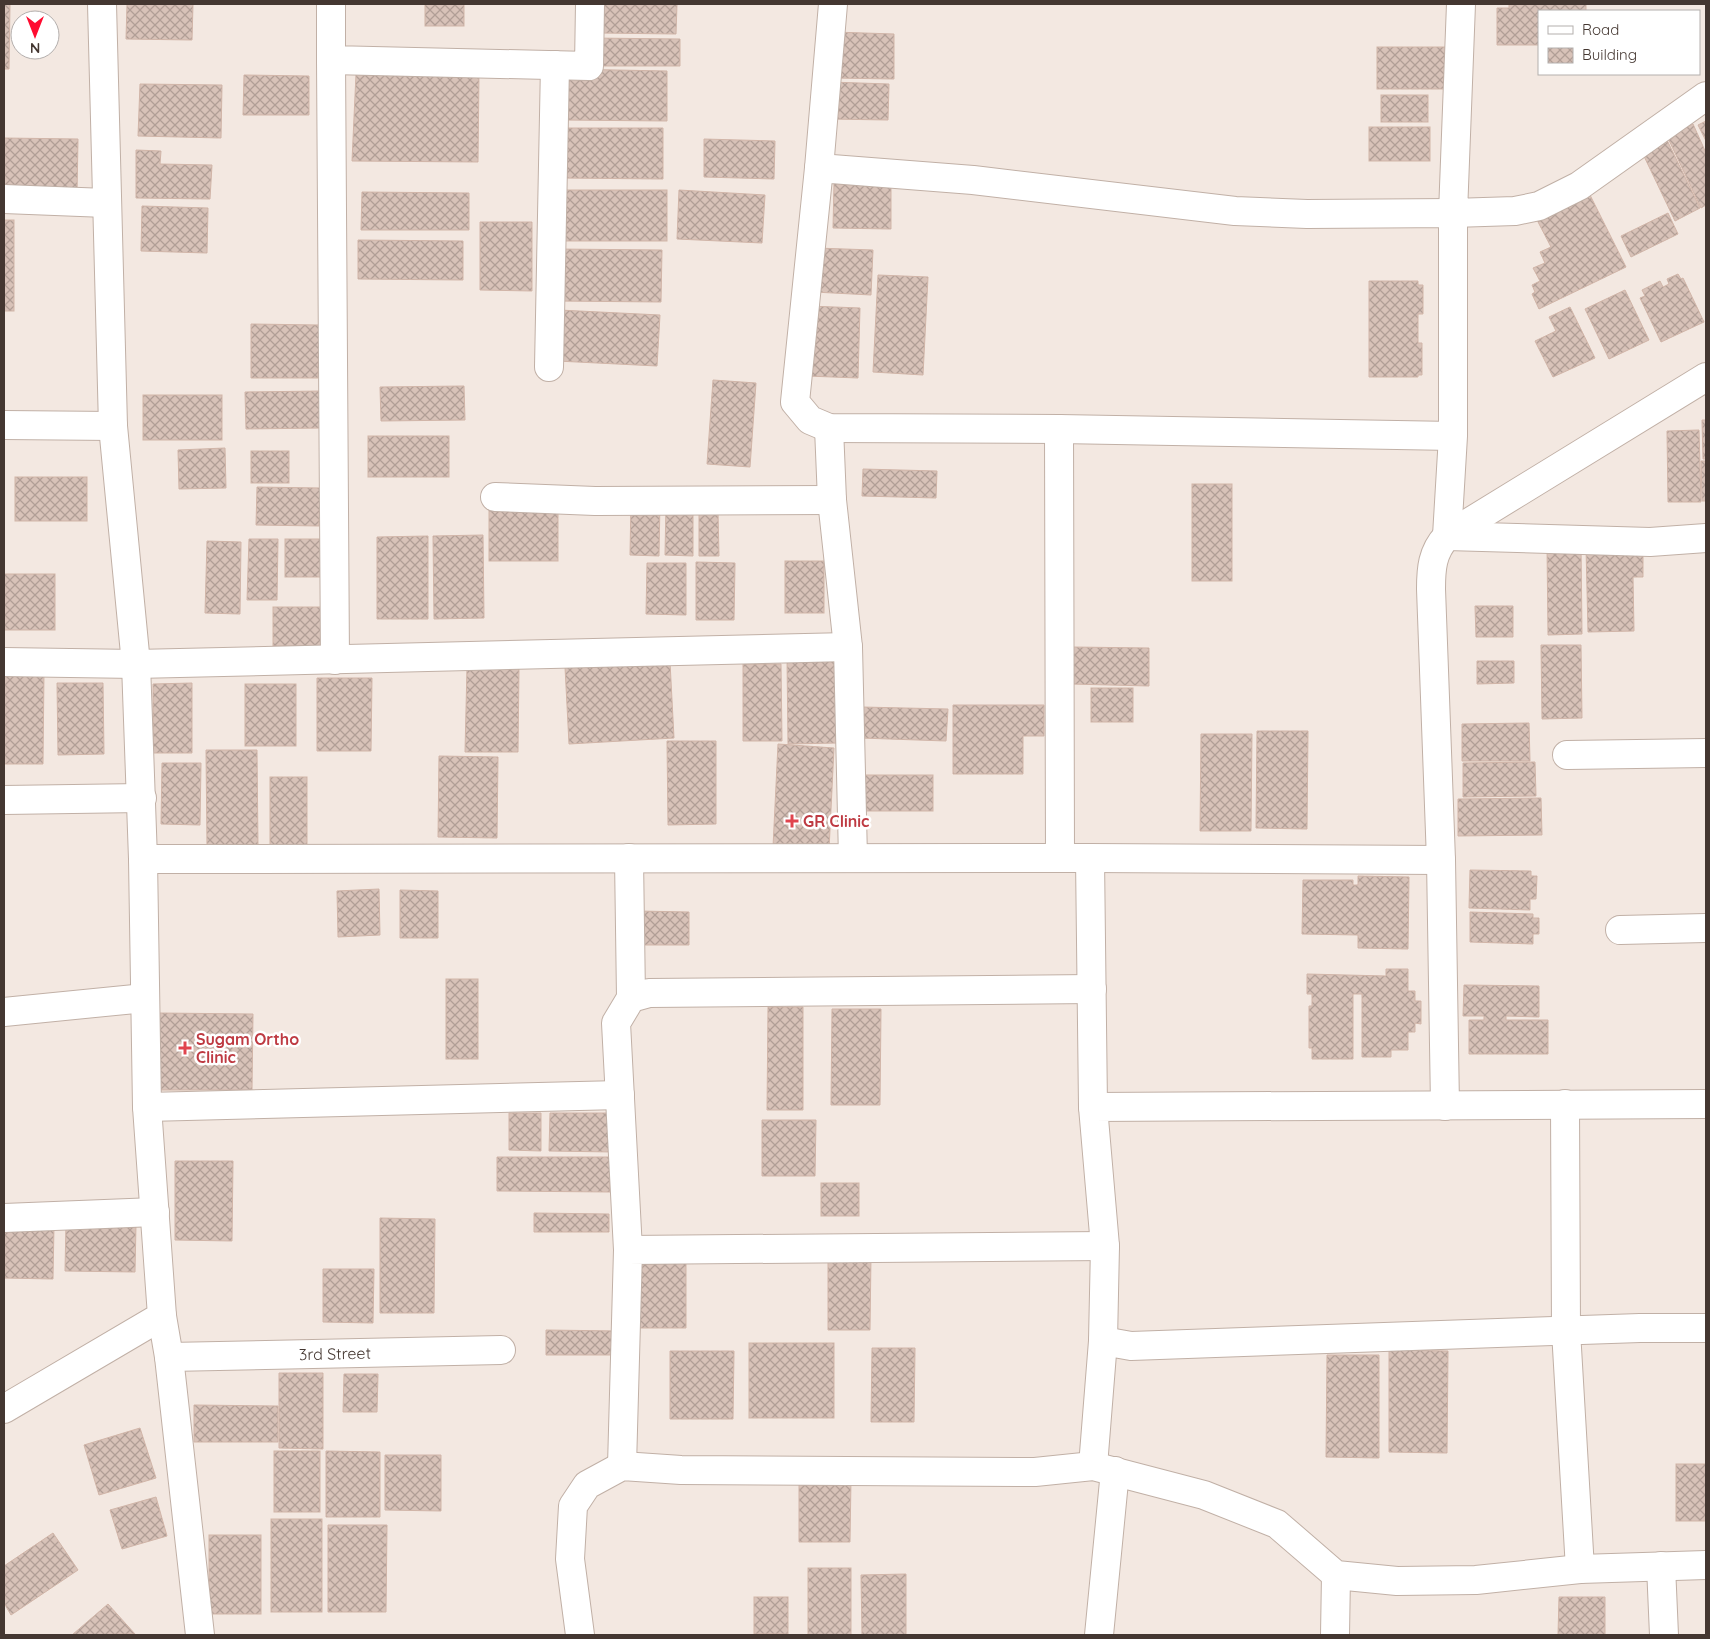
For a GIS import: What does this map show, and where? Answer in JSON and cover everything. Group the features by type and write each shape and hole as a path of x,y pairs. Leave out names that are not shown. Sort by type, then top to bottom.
{"street":[{"path":"102,4 112,426 136,664 142,798 148,1107 162,1316 169,1357 200,1635"},
{"path":"331,4 335,660"},
{"path":"330,60 589,66 590,4"},
{"path":"833,4 820,168 795,402 810,420 829,428 1059,428 1453,436"},
{"path":"1446,536 1453,436 1453,213 1461,4"},
{"path":"549,367 555,65"},
{"path":"820,168 974,180 1235,212 1307,214 1515,212 1539,206 1579,186 1706,96"},
{"path":"4,199 106,203"},
{"path":"1445,1106 1441,860 1431,575 1438,545 1446,536 1706,377"},
{"path":"4,425 112,426"},
{"path":"829,428 832,500 848,647 853,858"},
{"path":"1059,428 1060,858"},
{"path":"495,497 595,501 832,500"},
{"path":"1446,536 1650,542 1706,538"},
{"path":"4,662 136,664 848,647"},
{"path":"1567,755 1706,752"},
{"path":"4,800 142,798"},
{"path":"622,1466 628,1250 616,1023 631,998 629,858"},
{"path":"143,859 1090,858 1441,860"},
{"path":"1090,858 1093,1107 1105,1246 1103,1341 1104,1468 1099,1635"},
{"path":"1620,930 1706,928"},
{"path":"631,998 649,993 1092,989"},
{"path":"4,1012 145,998"},
{"path":"148,1107 620,1095"},
{"path":"1565,1104 1566,1331 1580,1569"},
{"path":"1093,1107 1706,1104"},
{"path":"4,1218 155,1212"},
{"path":"628,1250 1105,1246"},
{"path":"4,1409 162,1316"},
{"path":"1103,1341 1131,1346 1706,1328"},
{"name":"3rd Street","path":"169,1357 501,1350"},
{"path":"580,1635 570,1559 573,1506 587,1484 622,1466 681,1470 1035,1472 1104,1468 1204,1495 1277,1524 1336,1575 1397,1581 1476,1580 1580,1569 1706,1565"},
{"path":"1661,1566 1664,1635"},
{"path":"1335,1635 1336,1575"}],"building":[{"path":"4,4 10,4 9,69 4,69"},
{"path":"127,4 193,4 192,40 126,39"},
{"path":"425,4 464,4 464,26 425,26"},
{"path":"600,4 677,4 676,34 600,33"},
{"path":"1509,4 1586,4 1586,10 1538,10 1538,45 1497,45 1497,8 1509,8"},
{"path":"834,32 894,34 894,79 833,78"},
{"path":"591,38 680,39 680,66 591,66"},
{"path":"1377,47 1448,47 1448,89 1377,89"},
{"path":"564,69 667,71 667,121 563,120"},
{"path":"356,74 479,74 478,162 352,161"},
{"path":"244,75 309,76 309,115 243,115"},
{"path":"830,82 889,84 888,120 830,119"},
{"path":"140,84 222,85 221,138 138,136"},
{"path":"1381,95 1428,95 1428,122 1381,122"},
{"path":"1706,121 1706,141 1698,125"},
{"path":"1693,124 1706,153 1706,205 1701,208 1667,136"},
{"path":"1369,127 1430,127 1430,161 1369,161"},
{"path":"562,128 663,128 663,179 561,178"},
{"path":"4,138 78,139 77,194 4,193"},
{"path":"1666,138 1700,208 1675,221 1641,150"},
{"path":"704,139 775,141 774,179 704,177"},
{"path":"136,150 161,151 160,164 212,165 210,199 136,198"},
{"path":"834,183 891,184 891,229 833,228"},
{"path":"559,190 667,190 667,241 559,241"},
{"path":"679,190 765,195 762,243 677,239"},
{"path":"362,192 469,193 469,230 361,230"},
{"path":"1589,193 1626,267 1539,309 1532,294 1535,292 1532,285 1540,281 1533,268 1545,263 1540,252 1551,247 1536,218"},
{"path":"142,206 208,208 207,253 141,251"},
{"path":"1668,213 1678,234 1631,257 1621,236"},
{"path":"4,220 14,220 14,311 4,311"},
{"path":"480,222 532,222 532,291 480,290"},
{"path":"358,240 463,241 463,280 358,279"},
{"path":"816,248 873,250 871,295 814,292"},
{"path":"557,249 662,250 661,302 557,301"},
{"path":"1678,274 1681,279 1683,278 1704,322 1661,342 1640,298 1645,296 1642,290 1660,281 1663,287 1669,284 1667,279"},
{"path":"878,275 928,277 923,375 873,372"},
{"path":"1369,281 1418,281 1418,285 1423,285 1423,314 1418,314 1418,343 1422,343 1422,375 1418,375 1418,377 1369,377"},
{"path":"1625,290 1649,340 1609,359 1585,309"},
{"path":"809,306 860,308 858,378 807,376"},
{"path":"1570,307 1595,358 1553,377 1535,341 1556,331 1549,317"},
{"path":"559,310 660,315 657,366 557,361"},
{"path":"251,324 319,325 318,378 251,378"},
{"path":"713,380 756,383 750,467 707,464"},
{"path":"464,386 465,420 381,421 380,387"},
{"path":"322,391 322,428 246,429 245,392"},
{"path":"143,395 222,395 222,440 143,440"},
{"path":"1702,420 1706,420 1706,459 1703,459"},
{"path":"1699,430 1701,502 1668,502 1667,431"},
{"path":"368,436 449,436 449,477 368,477"},
{"path":"225,448 226,488 179,489 178,450"},
{"path":"251,451 289,451 289,483 251,483"},
{"path":"1701,461 1706,461 1706,501 1702,501"},
{"path":"863,469 937,471 936,498 862,496"},
{"path":"15,477 87,477 87,521 15,521"},
{"path":"1192,484 1232,484 1232,581 1192,581"},
{"path":"257,487 320,488 319,526 256,525"},
{"path":"631,501 660,501 659,556 630,555"},
{"path":"666,503 693,504 693,556 665,555"},
{"path":"489,507 558,507 558,561 489,561"},
{"path":"718,512 719,556 699,556 699,513"},
{"path":"483,535 484,618 434,619 433,536"},
{"path":"428,536 428,619 377,619 377,537"},
{"path":"249,539 278,539 277,600 247,600"},
{"path":"285,539 328,539 328,577 285,577"},
{"path":"207,541 241,542 240,614 205,613"},
{"path":"1547,546 1581,546 1582,634 1548,635"},
{"path":"1586,547 1643,552 1643,577 1633,577 1634,631 1588,632"},
{"path":"785,561 824,561 824,613 785,613"},
{"path":"696,562 735,563 734,620 696,620"},
{"path":"647,563 686,563 686,615 646,614"},
{"path":"4,574 55,574 55,630 4,630"},
{"path":"1475,606 1513,606 1513,637 1476,637"},
{"path":"273,607 326,607 326,646 273,646"},
{"path":"1541,645 1581,645 1582,718 1542,719"},
{"path":"1072,647 1149,648 1149,686 1071,684"},
{"path":"836,656 838,743 788,744 787,658"},
{"path":"1477,661 1514,661 1514,683 1477,684"},
{"path":"670,662 674,738 569,744 565,667"},
{"path":"743,664 781,664 782,741 743,741"},
{"path":"467,667 519,668 518,752 465,752"},
{"path":"4,669 44,670 43,764 4,764"},
{"path":"317,678 372,678 371,751 317,751"},
{"path":"57,683 103,683 104,754 58,755"},
{"path":"192,683 192,753 153,753 153,684"},
{"path":"245,684 296,684 296,746 245,746"},
{"path":"1091,688 1133,688 1133,722 1091,722"},
{"path":"953,705 1044,705 1044,736 1023,736 1023,774 953,774"},
{"path":"862,707 948,709 946,741 861,738"},
{"path":"1529,723 1530,761 1462,761 1462,724"},
{"path":"1257,731 1308,731 1307,829 1256,828"},
{"path":"1201,734 1252,734 1251,831 1200,831"},
{"path":"667,741 716,741 716,824 668,825"},
{"path":"778,744 834,748 829,850 773,847"},
{"path":"206,750 257,750 258,847 207,847"},
{"path":"439,756 498,757 497,838 438,837"},
{"path":"1535,762 1536,796 1463,797 1463,763"},
{"path":"162,763 201,763 200,825 161,824"},
{"path":"862,775 933,775 933,811 862,811"},
{"path":"270,777 307,777 307,845 270,845"},
{"path":"1541,798 1542,835 1458,836 1458,799"},
{"path":"1470,870 1531,871 1531,876 1537,876 1536,899 1530,899 1530,910 1469,908"},
{"path":"1358,876 1409,877 1408,949 1358,948 1358,935 1302,934 1303,880 1353,880 1353,885 1358,885"},
{"path":"379,889 380,935 338,937 337,891"},
{"path":"400,890 438,891 438,938 400,938"},
{"path":"638,911 689,912 689,945 638,945"},
{"path":"1470,912 1533,914 1533,918 1539,918 1539,934 1533,934 1533,944 1470,942"},
{"path":"1386,969 1408,969 1408,991 1415,991 1415,1001 1421,1001 1421,1024 1415,1023 1415,1032 1408,1032 1408,1050 1391,1050 1391,1057 1362,1057 1362,994 1353,994 1353,1059 1312,1059 1312,1048 1309,1048 1309,1006 1312,1006 1312,994 1307,994 1307,974 1386,976"},
{"path":"446,979 478,979 478,1059 446,1059"},
{"path":"1464,985 1539,986 1539,1017 1506,1016 1506,1020 1548,1020 1548,1054 1469,1054 1469,1020 1484,1020 1484,1016 1463,1016"},
{"path":"768,1007 803,1007 803,1110 767,1110"},
{"path":"832,1009 881,1009 880,1105 831,1105"},
{"path":"159,1013 253,1014 252,1090 158,1090"},
{"path":"509,1113 541,1113 541,1151 509,1150"},
{"path":"550,1113 613,1113 613,1152 549,1151"},
{"path":"762,1120 816,1120 815,1176 762,1176"},
{"path":"497,1157 610,1157 610,1192 497,1191"},
{"path":"175,1161 233,1161 232,1241 175,1240"},
{"path":"821,1183 859,1183 859,1216 821,1216"},
{"path":"534,1213 609,1214 609,1232 534,1232"},
{"path":"380,1218 435,1219 434,1313 380,1313"},
{"path":"66,1223 136,1224 135,1272 65,1271"},
{"path":"4,1225 54,1225 53,1279 4,1278"},
{"path":"640,1255 686,1255 686,1328 639,1328"},
{"path":"828,1256 871,1256 870,1330 828,1330"},
{"path":"323,1269 374,1269 373,1323 323,1322"},
{"path":"546,1330 618,1331 617,1355 546,1355"},
{"path":"749,1343 834,1343 834,1418 749,1418"},
{"path":"872,1348 915,1348 914,1422 871,1422"},
{"path":"1389,1350 1448,1351 1447,1453 1389,1452"},
{"path":"670,1351 734,1351 733,1419 670,1419"},
{"path":"1327,1355 1379,1355 1379,1458 1326,1457"},
{"path":"279,1373 323,1373 323,1449 279,1448"},
{"path":"344,1374 378,1374 377,1412 343,1412"},
{"path":"194,1405 278,1406 278,1442 194,1442"},
{"path":"140,1428 156,1478 99,1495 84,1445"},
{"path":"274,1451 320,1451 320,1512 274,1512"},
{"path":"326,1451 380,1452 380,1517 326,1517"},
{"path":"385,1455 441,1455 441,1511 385,1510"},
{"path":"1676,1464 1706,1464 1706,1521 1676,1521"},
{"path":"799,1479 851,1479 850,1542 799,1542"},
{"path":"156,1497 167,1536 122,1549 110,1510"},
{"path":"271,1519 322,1519 322,1612 271,1612"},
{"path":"328,1525 387,1525 386,1612 328,1612"},
{"path":"53,1533 78,1570 11,1615 4,1603 4,1566"},
{"path":"209,1535 261,1535 261,1614 209,1614"},
{"path":"808,1568 851,1568 851,1635 808,1635"},
{"path":"906,1574 906,1635 862,1635 861,1575"},
{"path":"754,1597 788,1597 788,1634 754,1634"},
{"path":"1559,1597 1605,1597 1605,1635 1558,1635"},
{"path":"108,1604 135,1634 72,1635"}],"place":[{"name":"GR Clinic","path":"792,821"},
{"name":"Sugam Ortho Clinic","path":"185,1048"}]}
